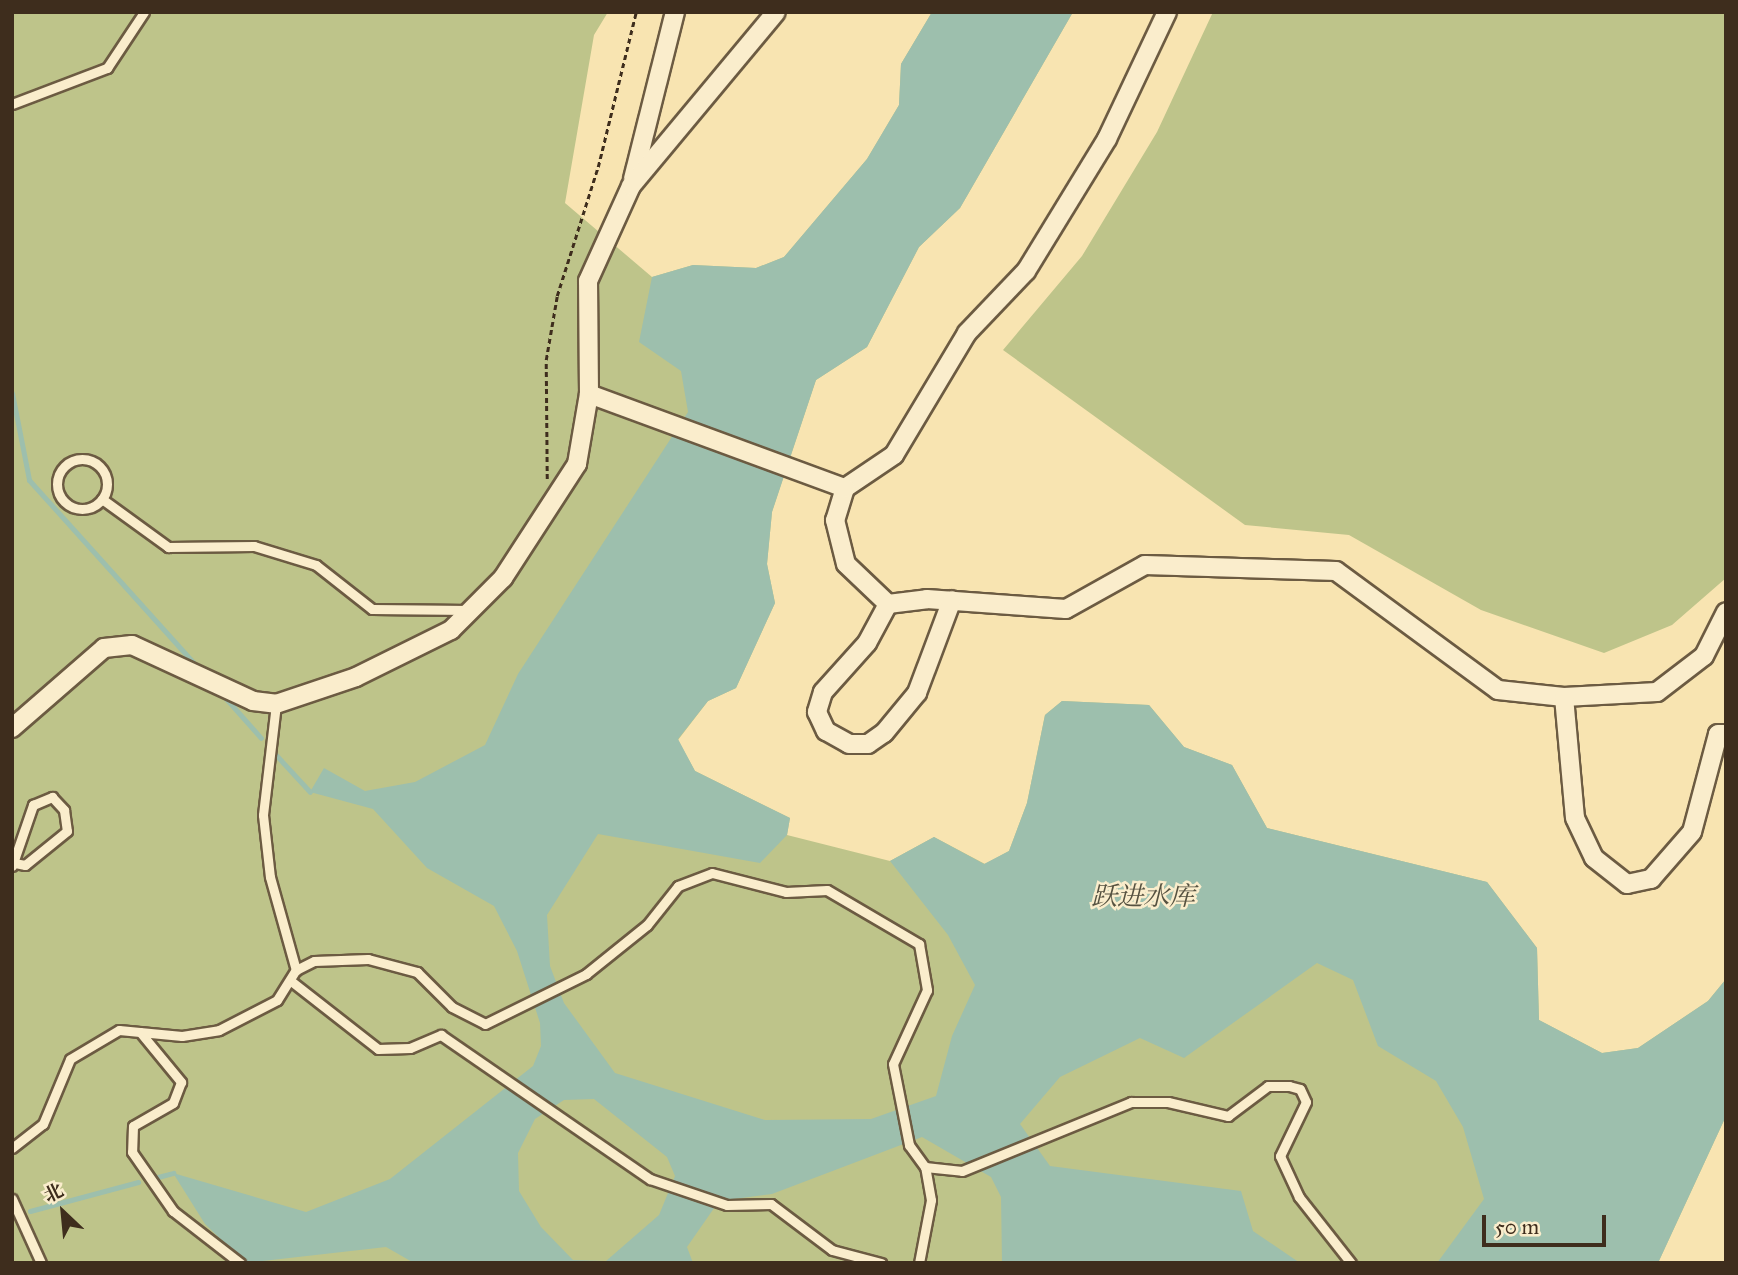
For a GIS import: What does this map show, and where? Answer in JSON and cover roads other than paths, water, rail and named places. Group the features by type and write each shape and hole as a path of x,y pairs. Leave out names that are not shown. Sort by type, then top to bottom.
{"street":[{"path":"12,728 91,655 117,645 148,651 253,701 276,704 356,677 451,630 503,578 577,464 589,394 588,281 631,186 675,12"},
{"path":"631,186 776,12"},
{"path":"1167,12 1107,139 1026,271 967,333 894,455 845,488 835,520 846,564 888,604 952,600 1066,609 1145,565 1336,571 1498,690 1564,697 1657,692 1704,656 1726,612"},
{"path":"589,394 845,488"},
{"path":"888,604 867,643 823,692 817,712 826,731 849,744 868,744 884,733 916,694 952,600"},
{"path":"1564,697 1575,818 1594,858 1627,884 1651,879 1692,832 1717,734 1726,734"}],"lane":[{"path":"12,104 107,68 144,12"},
{"path":"79,459 95,462 107,483 102,499 89,508 66,503 57,481 64,467 79,459"},
{"path":"102,499 168,547 254,546 316,565 372,609 471,610"},
{"path":"276,704 263,815 270,877 296,970"},
{"path":"52,797 64,810 67,831 25,865 14,864 18,836 33,805 52,797"},
{"path":"12,1148 43,1124 54,1107 53,1087 70,1059 119,1030 219,1030 250,1018 291,981 296,970 314,961 393,964 435,986 460,1014 485,1024 502,1019 586,974 647,925 688,878 712,873 786,892 827,890 900,928 925,958 926,990 893,1064 909,1144 925,1167 931,1200 919,1263"},
{"path":"291,981 378,1049 410,1048 441,1035 493,1068 568,1126 650,1179 727,1205 771,1203 832,1251 881,1263"},
{"path":"140,1032 181,1082 173,1103 133,1126 132,1152 173,1211 240,1263"},
{"path":"925,1167 962,1171 1049,1133 1131,1102 1168,1101 1228,1116 1268,1086 1300,1089 1306,1102 1280,1156 1299,1197 1351,1263"},
{"path":"12,1199 41,1263"}],"water":[{"name":"跃进水库","path":"932,12 1073,12 960,208 919,247 867,347 816,380 772,512 767,564 775,603 736,688 708,701 678,739 695,771 790,818 787,835 760,863 598,834 547,915 550,966 564,1003 615,1073 765,1120 871,1119 936,1096 952,1036 975,985 948,935 890,861 934,837 984,864 1009,851 1027,803 1045,715 1062,701 1149,705 1184,747 1232,765 1267,828 1487,882 1537,948 1539,1020 1602,1053 1638,1048 1708,1001 1726,979 1726,1116 1658,1263 1437,1263 1484,1199 1463,1127 1436,1081 1378,1046 1353,980 1317,963 1184,1058 1140,1038 1060,1077 1020,1124 1050,1166 1241,1191 1253,1231 1300,1263 1002,1263 1001,1197 991,1177 922,1137 772,1194 719,1201 687,1247 693,1263 414,1263 386,1247 245,1263 205,1224 173,1173 306,1212 390,1179 533,1066 541,1046 540,1023 517,951 494,906 427,868 373,809 310,792 324,768 365,791 415,782 485,745 518,674 688,412 681,371 639,342 652,277 693,265 756,268 784,257 867,159 899,105 901,64","holes":["594,1099 667,1157 675,1176 659,1215 606,1261 573,1260 541,1227 519,1191 518,1153 535,1119 564,1100"]}],"waterway":[{"path":"12,393 29,480 199,669"},
{"path":"221,693 261,738"},
{"path":"276,755 310,792"},
{"path":"158,1177 173,1173"},
{"path":"30,1211 138,1182"}]}
